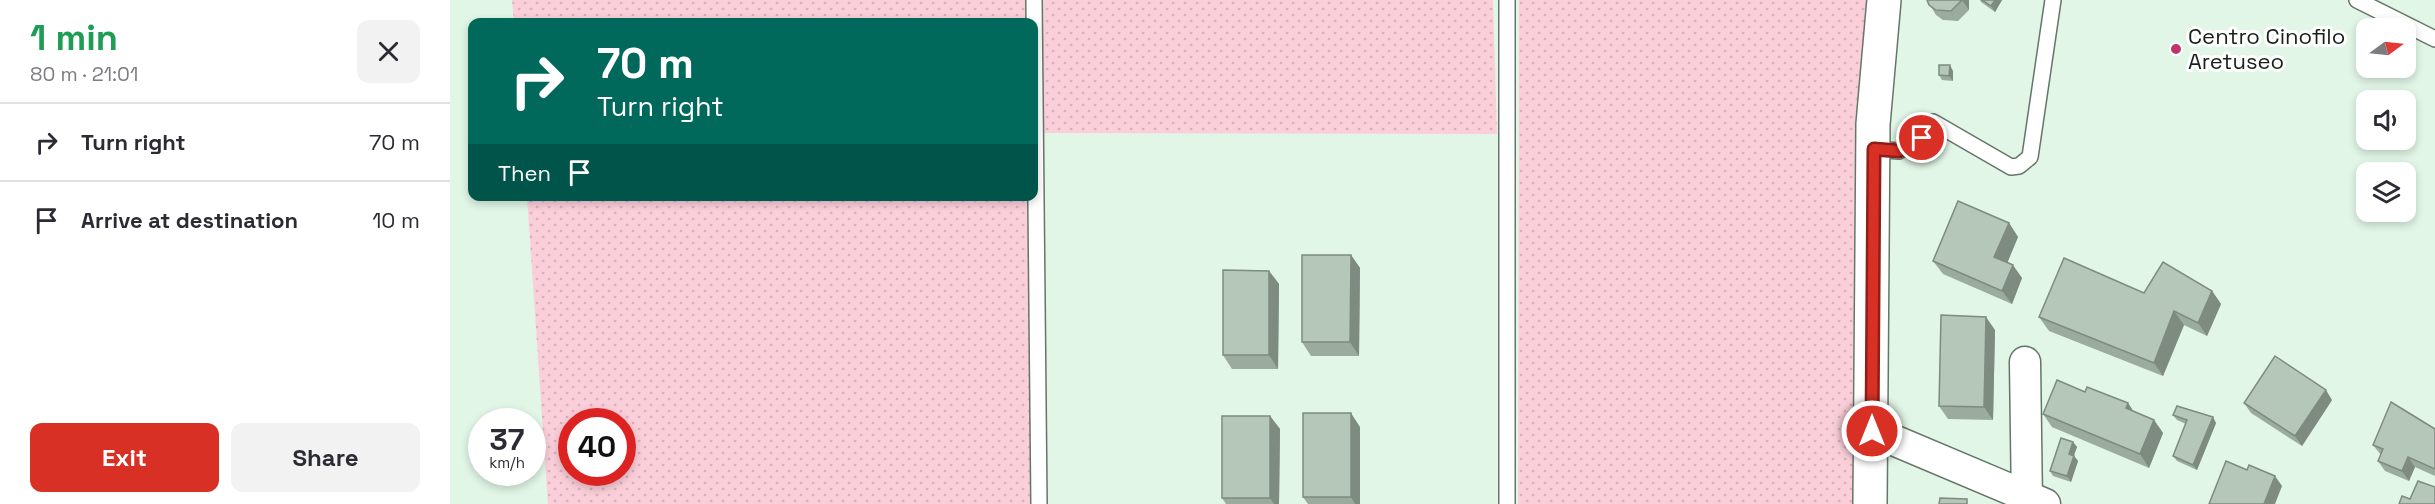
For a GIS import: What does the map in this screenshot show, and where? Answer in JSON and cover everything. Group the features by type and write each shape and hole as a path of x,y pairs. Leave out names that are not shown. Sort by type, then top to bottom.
{"street":[{"path":"1870,504 1874,124 1884,0"},
{"path":"1872,431 2033,502 2025,362"}],"lane":[{"path":"1034,0 1034,18"},
{"path":"1506,0 1507,504"},
{"path":"1874,149 1899,151 1922,138 1934,122 2011,167 2019,166 2030,157 2053,0"},
{"path":"2357,0 2435,39"},
{"path":"1036,201 1039,504"}],"shaded area":[{"path":"512,0 1029,0 1029,18 514,18"},
{"path":"1039,0 1493,0 1497,134 1043,133"},
{"path":"1519,0 1870,0 1857,109 1857,494 1852,504 1518,504"},
{"path":"527,201 1030,201 1033,504 548,504 546,408 541,408"}],"building":[{"path":"1927,0 1962,0 1951,11 1936,10 1929,5"},
{"path":"1982,0 1995,0 1991,6"},
{"path":"1939,65 1950,65 1949,76 1939,75"},
{"path":"1958,201 2009,223 1994,257 2013,265 2002,291 1933,261"},
{"path":"1302,255 1351,255 1350,342 1302,342"},
{"path":"2064,258 2144,293 2163,262 2212,291 2198,323 2174,311 2154,363 2039,317"},
{"path":"1223,270 1269,271 1269,355 1223,355"},
{"path":"1941,315 1986,317 1984,407 1939,406"},
{"path":"2275,356 2326,390 2295,436 2244,403"},
{"path":"2057,380 2085,392 2087,387 2128,403 2126,408 2154,420 2140,454 2043,414"},
{"path":"2391,402 2435,429 2435,469 2408,457 2402,471 2378,461 2383,449 2373,445"},
{"path":"2177,406 2213,417 2193,465 2173,456 2187,420 2173,415"},
{"path":"1303,413 1351,413 1351,497 1303,497"},
{"path":"1222,416 1270,416 1270,498 1222,498"},
{"path":"2061,438 2073,442 2069,454 2074,456 2067,476 2050,471"},
{"path":"2226,461 2247,470 2249,465 2275,476 2264,504 2209,504"},
{"path":"2418,481 2435,487 2435,504 2399,504 2402,496 2410,499"},
{"path":"1940,498 1967,499 1967,504 1939,504"}],"place":[{"name":"Centro Cinofilo Aretuseo","path":"2176,49"}],"route":[{"path":"1872,431 1874,149 1899,151 1922,138"}]}
